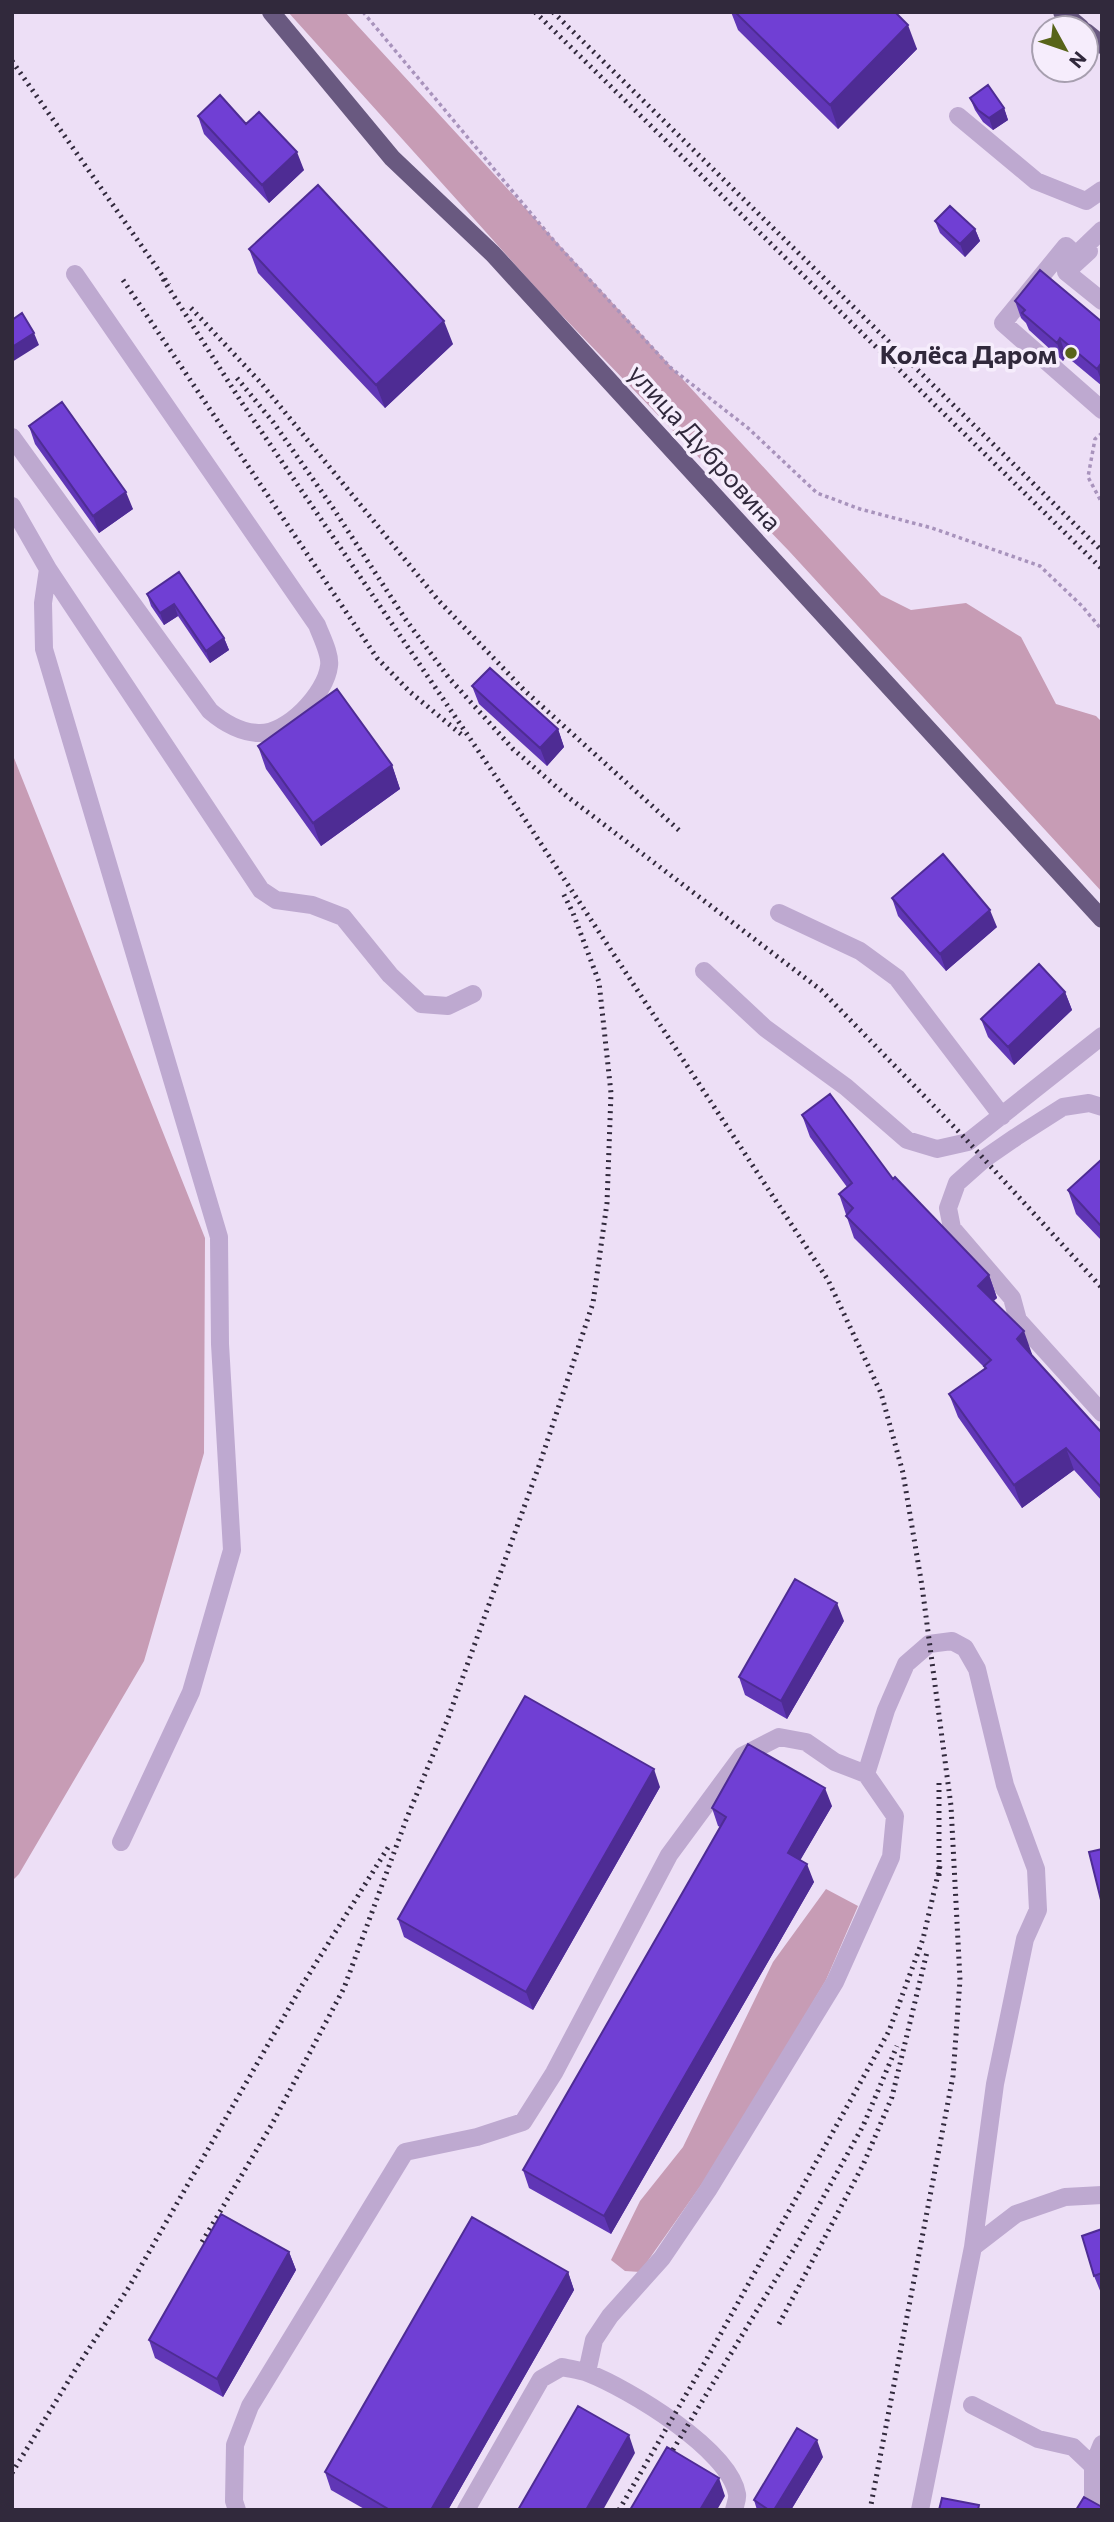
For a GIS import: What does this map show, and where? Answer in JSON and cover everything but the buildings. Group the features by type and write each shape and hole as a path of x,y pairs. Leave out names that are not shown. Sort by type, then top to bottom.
{"main road":[{"name":"улица Дубровина","path":"271,12 392,158 493,254 1102,919"}],"street":[{"path":"958,116 1036,181 1086,201 1102,190"},
{"path":"1102,230 1076,255 1066,246 1003,323 1102,410"},
{"path":"1102,239 1066,272 1102,301"},
{"path":"12,437 210,711 227,725 260,734 278,728 299,715 321,691 330,664 317,625 75,274"},
{"path":"12,506 48,569 261,890 276,900 312,905 343,917 390,975 421,1004 448,1006 473,994"},
{"path":"48,569 43,603 44,649 219,1237 220,1344 232,1550 191,1692 121,1842"},
{"path":"779,913 860,951 897,978 1002,1116"},
{"path":"704,971 765,1028 846,1087 907,1140 937,1149 968,1142 1102,1036"},
{"path":"1102,1107 1089,1102 1063,1107 1016,1137 984,1159 957,1183 948,1208 952,1228 1012,1298 1018,1320 1102,1413"},
{"path":"866,1774 886,1710 906,1664 929,1644 952,1641 965,1648 977,1669 1005,1785 1036,1869 1038,1910 1026,1940 995,2084 973,2247 920,2510"},
{"path":"237,2510 234,2501 236,2445 250,2406 405,2152 477,2137 523,2122 554,2073 669,1855 742,1756 779,1737 806,1742 835,1762 866,1774 895,1816 891,1857 835,1982 708,2190 662,2259 610,2316 594,2340 587,2372"},
{"path":"973,2247 1016,2214 1065,2197 1102,2195"},
{"path":"466,2510 541,2379 562,2367 587,2372 672,2420 727,2470 737,2496 734,2510"},
{"path":"972,2406 1038,2439 1073,2447 1093,2466"},
{"path":"1094,2504 1093,2466 1102,2444"}],"path":[{"path":"363,12 555,242 671,368 748,428 817,493 860,509 932,528 1040,566 1082,606 1102,630"},
{"path":"1102,433 1095,439 1088,477 1102,503"}],"shaded area":[{"path":"288,12 345,12 881,595 911,610 966,603 1021,637 1056,704 1096,716 1102,722 1102,892 789,551 547,300"},
{"path":"12,753 205,1238 204,1453 144,1661 19,1874 12,1881"},
{"path":"826,1889 858,1906 826,1980 718,2161 640,2272 625,2271 611,2260 640,2201 683,2147 773,1962"}],"railway":[{"path":"535,12 1102,569"},
{"path":"553,12 1102,551"},
{"path":"12,61 169,285"},
{"path":"163,279 242,403 526,821 828,1280 881,1393 903,1473 922,1586 951,1806 960,1980 953,2076 870,2510"},
{"path":"123,280 377,658 410,692 462,735"},
{"path":"191,308 261,383 438,600 524,690 682,833"},
{"path":"237,378 273,422 406,620 449,678 513,749 568,797 821,990 962,1135 1102,1288"},
{"path":"202,2242 272,2124 344,1988 406,1820 447,1721 540,1463 593,1303 607,1203 611,1093 599,982 563,893"},
{"path":"939,1778 939,1876"},
{"path":"12,2473 129,2287 301,1987 389,1846"},
{"path":"619,2510 705,2362 889,2031 923,1939 940,1866"},
{"path":"779,2324 863,2165 892,2097 927,1952"},
{"path":"662,2468 800,2239 863,2126 897,2046"}],"place":[{"name":"Колёса Даром","path":"1071,353"}]}
